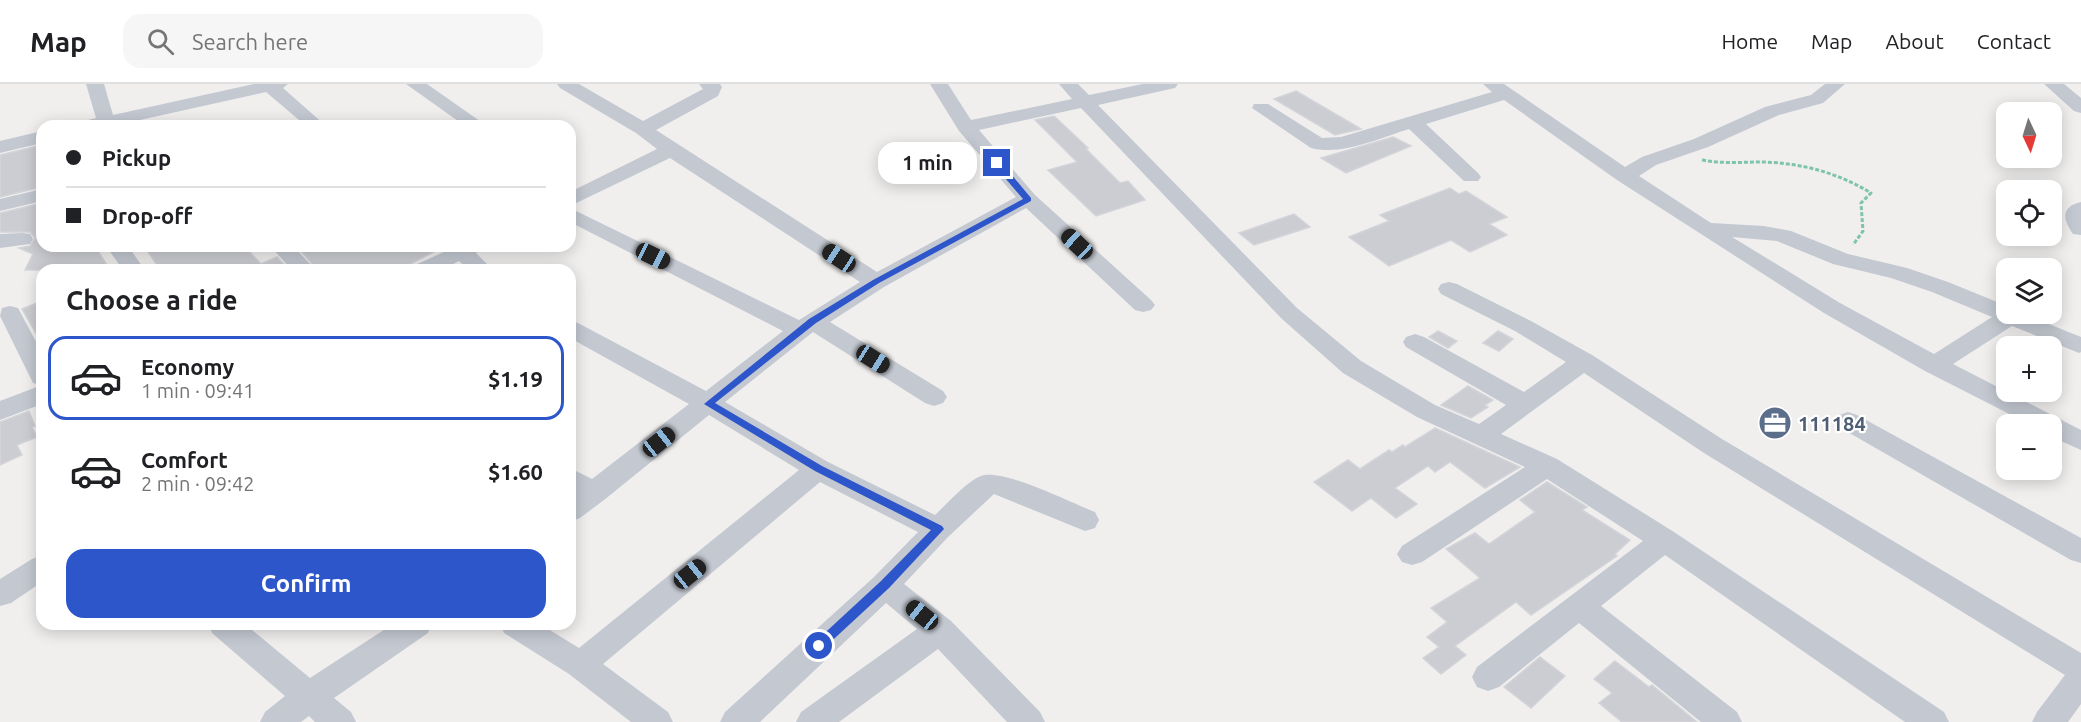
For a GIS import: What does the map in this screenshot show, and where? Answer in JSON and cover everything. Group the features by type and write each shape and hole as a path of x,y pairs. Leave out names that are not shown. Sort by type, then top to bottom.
{"street":[{"path":"95,84 105,120"},
{"path":"415,84 469,120"},
{"path":"566,84 643,129 671,150 876,282"},
{"path":"643,129 712,92 713,87 708,84"},
{"path":"939,84 966,127 1028,199 1143,304"},
{"path":"966,127 1075,92 1169,84"},
{"path":"1624,176 1650,161 1674,154 1772,111 1817,99 1836,84"},
{"path":"2054,84 2081,107"},
{"path":"142,120 160,119 218,91 274,85 311,120"},
{"path":"1261,108 1318,144 1330,145 1342,144 1413,122 1499,89 1624,176 1803,291 1934,365 2029,414"},
{"path":"1075,92 1289,313 1352,367 1426,411 1547,466 1664,540 1932,722"},
{"path":"1413,122 1471,177"},
{"path":"0,147 36,138"},
{"path":"576,193 671,150"},
{"path":"0,205 36,196"},
{"path":"576,506 806,326 876,282 1028,199"},
{"path":"2081,208 2075,216 2075,221 2081,229"},
{"path":"576,217 806,326 934,396"},
{"path":"1705,229 1764,232 1789,238 1841,259 1899,273 1940,287 1996,310"},
{"path":"0,241 22,239"},
{"path":"287,252 300,264"},
{"path":"434,264 456,252"},
{"path":"466,252 477,264"},
{"path":"1449,289 1523,326 1583,361 1713,447 2081,669"},
{"path":"10,313 36,365"},
{"path":"1934,365 1998,324"},
{"path":"2031,324 2080,343"},
{"path":"576,331 709,404 818,469 938,529"},
{"path":"1415,342 1525,404"},
{"path":"1481,436 1583,361"},
{"path":"0,411 36,396"},
{"path":"1848,421 2081,552"},
{"path":"2062,431 2081,441"},
{"path":"1412,554 1547,466"},
{"path":"580,665 818,469"},
{"path":"576,482 594,493"},
{"path":"737,722 885,585 938,529 984,487 994,484 1085,520"},
{"path":"1488,677 1664,540"},
{"path":"0,594 36,571"},
{"path":"885,585 940,630 1028,722"},
{"path":"1578,605 1725,722"},
{"path":"230,630 339,722"},
{"path":"277,722 310,696 408,630"},
{"path":"525,630 580,665 656,722"},
{"path":"813,722 940,630"},
{"path":"2049,722 2081,678"}],"path":[{"path":"1674,154 1708,162 1784,163 1815,167 1861,187 1871,194 1861,203 1863,231 1841,259"}],"building":[{"path":"1296,91 1361,129 1335,135 1274,99"},
{"path":"1054,116 1120,183 1128,181 1145,200 1096,216 1048,170 1077,162 1035,120"},
{"path":"1393,137 1411,146 1346,173 1321,158"},
{"path":"36,146 36,188 0,197 0,155"},
{"path":"1450,188 1459,194 1466,191 1507,217 1489,224 1507,235 1470,252 1451,240 1389,266 1349,237 1389,221 1380,215"},
{"path":"36,204 36,252 99,252 106,264 36,264 36,270 25,270 33,254 19,248 30,246 35,238 30,232 0,232 0,213"},
{"path":"1294,214 1310,227 1254,245 1239,233"},
{"path":"148,252 250,252 261,264 160,264 156,264"},
{"path":"302,252 433,252 410,264 313,264"},
{"path":"277,257 283,264 261,264"},
{"path":"36,303 36,334 22,309"},
{"path":"1438,331 1457,341 1448,348 1429,337"},
{"path":"1498,331 1513,339 1499,351 1483,343"},
{"path":"1468,386 1493,400 1485,405 1488,407 1471,418 1441,405"},
{"path":"29,411 35,426 32,427 36,437 17,445 22,455 0,465 0,422"},
{"path":"1435,428 1520,467 1485,488 1450,462 1435,472 1428,466 1395,488 1417,504 1396,518 1371,498 1352,511 1314,482 1348,460 1360,469 1389,450 1392,452 1403,445 1405,447"},
{"path":"1547,482 1587,507 1582,510 1630,540 1615,554 1617,556 1531,615 1516,602 1455,646 1466,655 1441,674 1423,658 1439,647 1427,637 1447,622 1431,608 1480,578 1446,549 1475,533 1489,544 1535,512 1520,500"},
{"path":"1540,657 1565,676 1531,708 1504,687"},
{"path":"1615,661 1649,687 1652,685 1697,722 1622,722 1599,703 1612,693 1594,679"}],"place":[{"name":"111184","path":"1775,423"}],"route":[{"path":"819,646 885,585 938,529 818,469 709,404 812,321 876,282 1028,199 997,163"}]}
